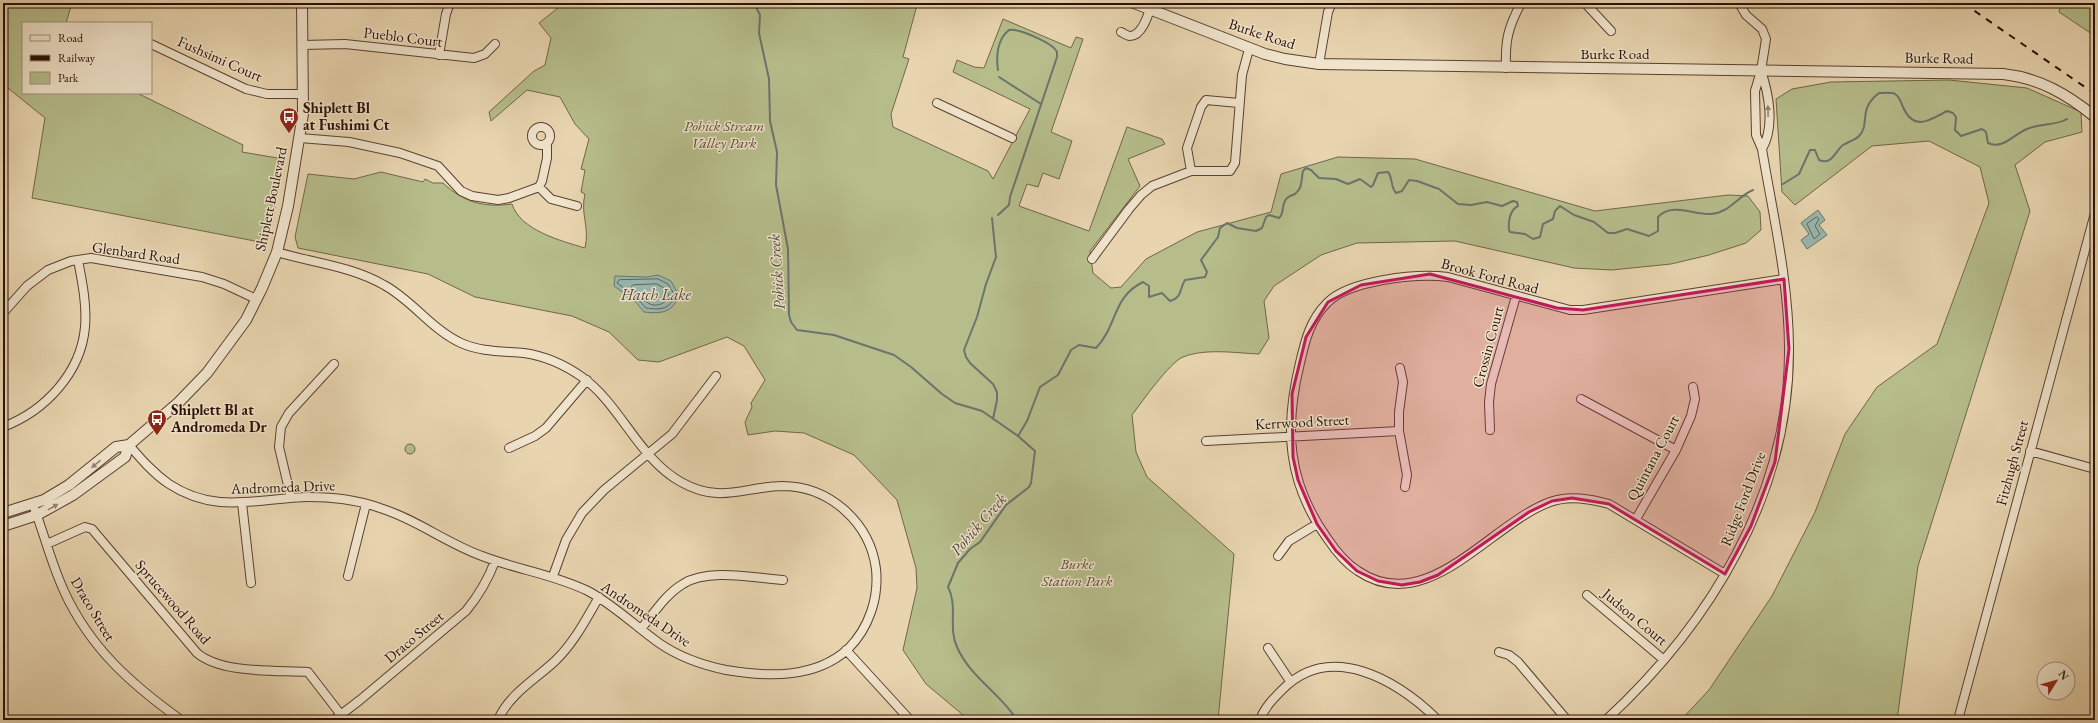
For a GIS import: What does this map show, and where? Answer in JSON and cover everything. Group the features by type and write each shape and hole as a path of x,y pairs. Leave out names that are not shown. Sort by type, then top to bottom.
{"street":[{"name":"Shiplett Boulevard","path":"3,526 37,515 73,495 125,457 129,445 179,402 207,373 237,334 256,299 277,252 285,218 300,138 303,94 302,3"},
{"path":"439,55 446,14 450,3"},
{"name":"Burke Road","path":"1134,3 1151,6 1250,49 1281,58 1320,64 2014,76 2029,79 2056,90 2095,117"},
{"path":"1320,64 1328,12 1332,3"},
{"path":"1506,68 1507,33 1521,3"},
{"path":"1585,3 1611,31"},
{"path":"1739,3 1746,15 1758,24 1765,34 1766,44 1761,71"},
{"path":"1121,32 1130,36 1136,34 1143,26 1151,6"},
{"name":"Fushsimi Court","path":"152,44 246,89 267,94 303,94"},
{"name":"Pueblo Court","path":"303,45 345,44 474,58 485,54 495,44"},
{"path":"1092,259 1129,209 1146,190 1191,170 1230,171 1235,163 1242,76 1250,49"},
{"name":"Ridge Ford Drive","path":"1606,720 1627,701 1664,660 1698,617 1725,574 1751,526 1775,462 1787,389 1789,349 1784,279 1762,149 1756,135 1755,91 1761,71"},
{"name":"Ridge Ford Drive","path":"1761,71 1768,90 1768,138 1762,149"},
{"path":"1191,170 1186,148 1201,107 1206,100 1239,103"},
{"path":"937,103 1012,138"},
{"path":"300,138 349,142 400,153 438,166 461,191 472,196 487,199 509,198 539,187 542,181 547,158 547,143"},
{"path":"539,187 551,199 577,206"},
{"name":"Fitzhugh Street","path":"1958,720 2095,213"},
{"name":"Andromeda Drive","path":"129,445 150,470 178,489 214,502 242,504 291,498 323,498 366,504 396,514 466,550 495,561 552,576 599,597 658,642 681,656 702,664 730,671 798,674 823,665 846,650 860,634 869,619 875,602 877,583 875,564 870,546 862,529 849,513 824,496 795,487 774,487 728,494 699,490 684,484 669,475 649,454 587,380 567,367 543,357 487,351 460,342 440,330 403,298 382,283 357,272 307,262 277,252"},
{"name":"Glenbard Road","path":"3,313 38,276 58,265 78,260 104,259 202,277 224,284 256,299"},
{"path":"3,427 39,406 56,392 70,374 78,357 85,326 84,296 78,260"},
{"name":"Brook Ford Road","path":"1725,574 1609,504 1593,499 1572,498 1552,501 1529,512 1438,575 1420,582 1402,585 1378,581 1357,571 1336,551 1317,524 1298,480 1293,457 1290,416 1292,394 1306,337 1319,312 1338,294 1361,285 1430,274 1448,277 1557,308 1583,310 1784,279"},
{"name":"Crossin Court","path":"1490,430 1489,402 1491,384 1516,296"},
{"path":"291,498 279,447 281,427 288,413 334,364"},
{"path":"1400,368 1404,382 1399,412 1399,431 1407,475 1405,487"},
{"path":"552,576 566,540 582,513 604,490 672,434 716,376"},
{"path":"509,448 535,436 546,428 587,380"},
{"name":"Quintana Court","path":"1636,519 1676,450 1695,406 1693,387"},
{"path":"1581,399 1676,450"},
{"name":"Kerrwood Street","path":"1206,441 1399,431"},
{"name":"Shiplett Boulevard","path":"3,513 33,505 69,485 116,447 129,445"},
{"path":"2030,451 2095,469"},
{"path":"242,504 251,583"},
{"path":"348,576 366,504"},
{"name":"Draco Street","path":"33,505 57,575 70,604 86,630 105,656 136,686 181,720"},
{"path":"1278,556 1289,541 1317,524"},
{"name":"Sprucewood Road","path":"47,544 85,526 92,529 204,659 223,667 308,672 343,717"},
{"name":"Draco Street","path":"334,720 343,717 466,611 479,596 490,577 495,561"},
{"path":"641,629 672,592 695,578 713,575 784,580"},
{"name":"Judson Court","path":"1587,595 1664,660"},
{"path":"498,720 514,696 556,660 569,645 599,597"},
{"path":"1268,648 1290,681"},
{"path":"846,650 910,720"},
{"path":"1499,652 1509,655 1518,662 1567,720"},
{"path":"1260,720 1271,701 1290,681 1308,673 1325,668 1339,667 1368,672 1394,684 1421,703 1438,720"}],"highlighted area":[{"path":"1430,274 1557,308 1583,310 1784,279 1789,349 1775,462 1751,526 1725,574 1609,504 1572,498 1552,501 1529,512 1438,575 1420,582 1402,585 1378,581 1357,571 1336,551 1317,524 1298,480 1293,457 1292,394 1306,337 1328,302 1361,285"}],"green space":[{"path":"3,3 72,3 66,22 22,22 22,94 139,94 243,145 242,152 283,159 274,212 265,243 32,198 45,118 3,84 3,47 7,42 3,35"},
{"path":"564,3 912,3 917,5 903,57 909,59 891,114 893,127 988,171 993,179 1030,109 953,72 957,60 974,67 984,68 1003,19 1071,48 1076,37 1083,39 1051,132 1072,141 1059,179 1043,173 1038,187 1027,184 1019,206 1089,231 1127,127 1162,139 1165,144 1128,159 1140,186 1090,251 1093,273 1111,288 1121,287 1146,259 1197,232 1271,212 1281,174 1338,157 1415,159 1595,211 1728,195 1748,196 1760,212 1761,230 1746,243 1709,255 1671,264 1612,270 1574,268 1455,241 1357,243 1321,255 1274,286 1264,301 1269,338 1259,354 1211,352 1192,354 1183,357 1163,375 1132,415 1136,452 1147,477 1234,554 1218,720 969,720 926,684 903,650 917,588 916,568 897,500 854,455 804,433 775,431 748,435 745,422 752,407 751,403 765,380 744,346 727,337 659,362 638,360 609,332 572,316 475,297 428,274 298,248 295,237 308,174 354,179 381,172 423,182 425,179 433,183 443,183 458,195 474,202 492,205 512,204 516,213 532,228 553,238 585,248 585,194 581,192 585,170 581,169 589,139 575,124 560,97 527,90 491,121 489,112 534,71 545,65 551,38 539,23"},
{"path":"2061,3 2095,3 2095,36 2059,12"},
{"path":"1949,80 2027,88 2081,112 2082,132 2045,142 2015,165 2030,211 1918,566 1897,720 1681,720 1709,690 1772,596 1815,512 1845,434 1877,387 1937,344 1989,203 1980,167 1929,141 1872,146 1795,205 1782,192 1776,99 1792,89 1831,82"},
{"path":"408,444 412,444 414,445 414,453 408,454 405,451 405,447"}],"water":[{"path":"1818,210 1825,220 1819,225 1827,235 1807,249 1801,240 1809,234 1801,223"},
{"name":"Hatch Lake","path":"658,275 671,281 678,294 674,305 666,311 656,313 644,312 634,300 614,286 615,276 647,277"}],"waterway":[{"name":"Pohick Creek","path":"754,3 760,15 759,33 769,79 770,121 777,152 776,185 788,249 789,315 791,322 797,330 834,335 894,355 955,403 982,411 1018,436 1035,451 1031,483 1029,487 1006,505 980,542 970,549 958,563 948,587 951,594 953,609 953,632 957,647 969,667 1002,701 1017,720"},
{"path":"998,70 998,48 1002,38 1009,30 1020,31 1035,37 1049,44 1057,52 1057,57 1010,197 1009,205 998,215"},
{"path":"999,77 1041,104"},
{"path":"1783,184 1799,174 1810,150 1815,150 1819,160 1827,161 1833,157 1843,145 1859,136 1864,126 1868,105 1879,93 1892,93 1897,95 1907,115 1917,122 1929,120 1947,111 1953,113 1956,117 1955,130 1961,136 1982,129 1986,132 1988,143 1993,145 2004,143 2022,131 2032,127 2058,123 2067,119"},
{"path":"1018,436 1027,421 1040,387 1058,375 1071,350 1079,345 1096,348 1108,330 1120,303 1133,288 1143,282 1149,286 1149,297 1162,293 1170,301 1177,297 1185,280 1205,277 1207,272 1201,260 1218,237 1220,228 1227,223 1237,228 1256,231 1262,228 1266,217 1269,215 1279,218 1282,214 1283,205 1286,199 1298,192 1303,171 1306,168 1311,170 1319,178 1336,179 1348,184 1360,179 1371,187 1378,173 1388,172 1396,193 1402,191 1409,180 1417,181 1439,189 1458,204 1471,205 1487,202 1502,206 1513,201 1517,202 1518,206 1513,210 1510,216 1509,230 1510,232 1525,234 1533,239 1540,237 1543,224 1553,219 1555,211 1560,206 1574,215 1594,222 1608,233 1615,233 1627,229 1649,236 1658,231 1658,217 1670,210 1683,210 1704,214 1717,213 1728,208 1753,190"},
{"path":"992,218 996,257 986,284 977,317 964,350 970,363 993,384 997,392 993,419"}],"railway":[{"path":"1963,3 2095,94"}],"place":[{"name":"Shiplett Bl at Fushimi Ct","path":"289,134"},
{"name":"Shiplett Bl at Andromeda Dr","path":"157,436"}],"park label":[{"name":"Pohick Stream Valley Park","path":"724,134"},
{"name":"Burke Station Park","path":"1077,572"}]}
